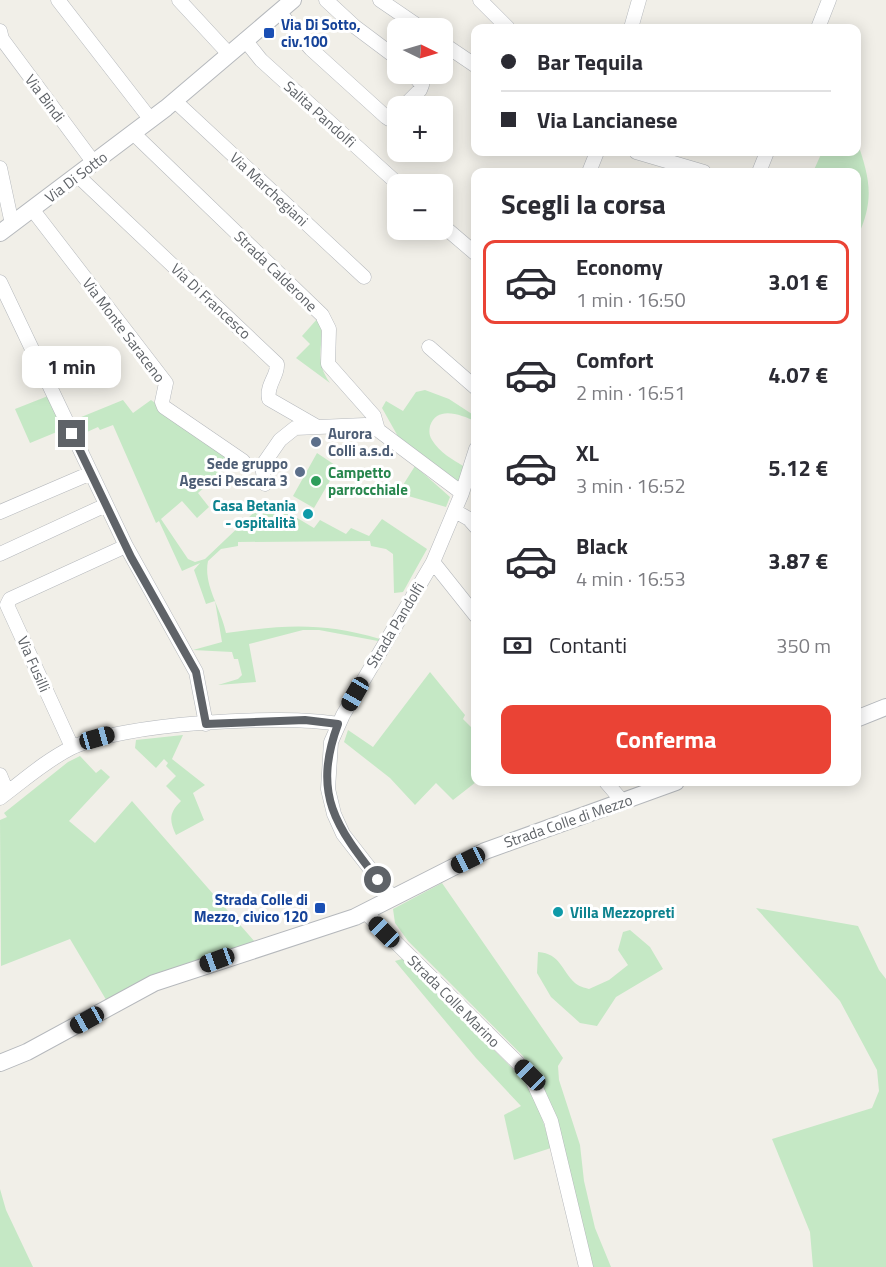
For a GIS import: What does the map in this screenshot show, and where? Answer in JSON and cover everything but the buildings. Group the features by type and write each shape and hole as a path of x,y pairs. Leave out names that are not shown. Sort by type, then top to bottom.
{"street":[{"path":"58,0 151,120"},
{"path":"179,0 228,54"},
{"name":"Via Di Sotto","path":"6,228 151,120 293,0"},
{"path":"326,0 354,26 387,51"},
{"path":"380,0 406,18"},
{"path":"480,0 504,24"},
{"path":"632,24 639,0"},
{"path":"820,24 829,0"},
{"path":"279,12 311,49 387,118"},
{"name":"Via Bindi","path":"0,31 2,39 94,163"},
{"name":"Salita Pandolfi","path":"245,40 261,60 387,174"},
{"path":"453,50 471,63"},
{"path":"414,96 420,90 421,84"},
{"name":"Via Marchegiani","path":"175,100 364,277"},
{"name":"Strada Calderone","path":"133,133 322,315 328,329 328,364 374,416 378,430"},
{"path":"650,156 690,168"},
{"path":"0,168 6,228"},
{"name":"Via Di Francesco","path":"78,176 277,364 277,372 269,386 269,399 316,426"},
{"name":"Via Monte Saraceno","path":"32,209 166,383 162,402 164,407 243,461"},
{"path":"453,234 471,250"},
{"path":"0,282 126,546 196,672 205,719"},
{"path":"429,347 471,384"},
{"path":"265,484 262,466 280,440 295,428 365,425 378,430 462,493"},
{"name":"Strada Pandolfi","path":"392,897 343,834 334,814 328,789 331,742 338,724 433,562 455,511 471,465"},
{"path":"0,512 91,473"},
{"path":"0,554 106,505"},
{"path":"455,511 471,521"},
{"name":"Via Fusilli","path":"72,747 7,605 10,599 126,546"},
{"path":"433,562 471,610"},
{"path":"861,716 886,707"},
{"path":"0,775 4,795 72,747 119,732 205,719 305,720 338,724"},
{"path":"609,786 623,802"},
{"name":"Strada Colle di Mezzo","path":"0,1063 27,1052 154,983 365,912 521,836 665,786"},
{"name":"Strada Colle Marino","path":"365,912 530,1075 550,1121 586,1267"}],"green space":[{"path":"861,154 869,190 861,229 861,168 815,168 820,156 861,156"},
{"path":"318,318 322,334 321,364 330,383 296,358 310,344 302,336"},
{"path":"425,390 449,399 471,413 471,420 450,413 438,416 433,420 429,431 438,448 465,467 459,483 400,440 382,408 386,401 403,411 416,392"},
{"path":"48,396 64,429 30,443 15,409"},
{"path":"123,400 133,413 151,400 240,463 228,474 224,470 198,493 209,507 197,518 182,501 161,519 188,559 195,562 205,559 267,500 314,528 320,520 346,534 351,528 369,536 382,519 427,549 403,592 394,593 393,554 386,549 371,546 370,541 238,542 238,546 221,549 208,561 208,579 215,601 206,604 194,570 200,563 182,571 159,521 156,523 113,425 100,430 98,427 76,437 69,422"},
{"name":"Campetto parrocchiale","path":"317,453 338,467 314,508 293,496"},
{"path":"415,466 450,497 446,507 398,493"},
{"path":"215,601 226,633 266,628 303,627 340,630 380,639 378,641 319,630 303,630 249,644 256,682 218,685 238,679 242,675 238,659 234,659 232,652 193,650 222,642"},
{"path":"430,672 465,715 463,719 471,727 471,786 453,800 436,783 415,805 390,778 344,742 348,730 373,747"},
{"path":"183,735 172,759 205,785 193,793 204,820 176,835 171,817 181,801 166,786 176,776 166,766 168,763 164,759 156,768 135,748 136,740"},
{"path":"80,756 96,773 101,769 110,777 69,821 95,843 132,801 255,942 108,1003 70,939 1,966 0,820 7,817 4,813 68,762"},
{"path":"442,883 563,1058 558,1066 559,1080 580,1145 584,1181 595,1228 611,1267 590,1267 542,1089 523,1056 408,941 395,923 393,909"},
{"path":"756,908 858,926 879,970 886,979 886,1267 813,1267 810,1232 772,1139 872,1108 879,1091 877,1070 840,1001"},
{"path":"630,930 650,947 663,969 616,997 597,1026 580,1023 551,997 537,973 538,952 552,956 575,983 589,989 609,980 628,965 618,950 623,932"},
{"path":"402,959 524,1080 537,1101 551,1148 514,1160 504,1115 521,1106 476,1058 395,961"},
{"path":"0,1189 6,1210 33,1267 0,1267"}],"place":[{"name":"Via Di Sotto, civ.100","path":"269,33"},
{"name":"Aurora Colli a.s.d.","path":"316,442"},
{"name":"Sede gruppo Agesci Pescara 3","path":"300,472"},
{"name":"Campetto parrocchiale","path":"316,481"},
{"name":"Casa Betania - ospitalità","path":"308,514"},
{"name":"Strada Colle di Mezzo, civico 120","path":"320,908"},
{"name":"Villa Mezzopreti","path":"558,912"}],"route":[{"path":"72,434 131,557 196,672 206,724 305,720 338,724 331,742 329,758 330,802 343,834 378,880"}]}
